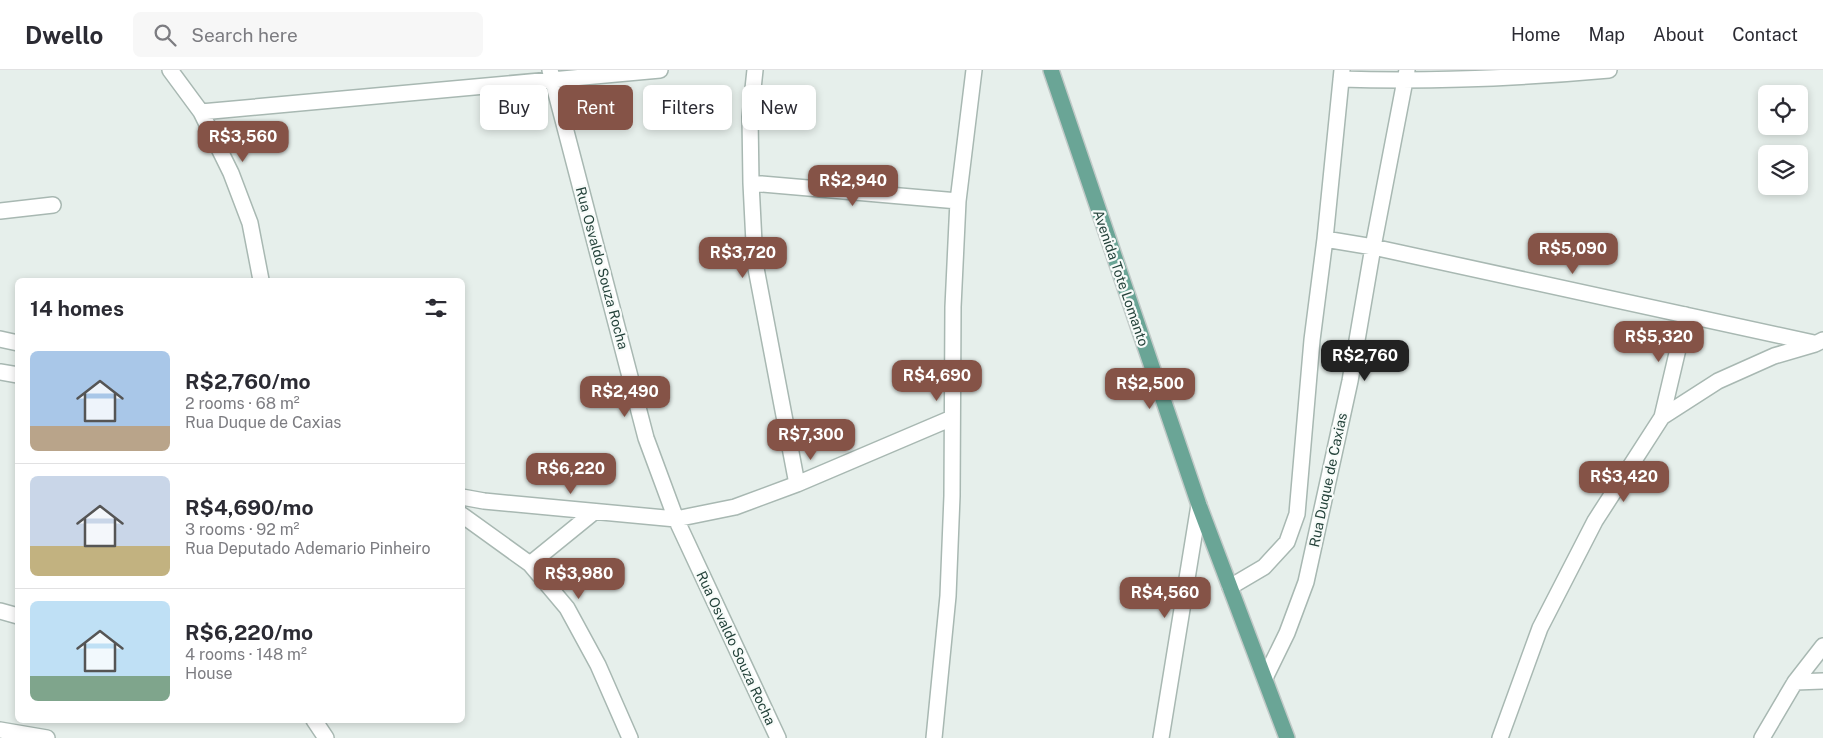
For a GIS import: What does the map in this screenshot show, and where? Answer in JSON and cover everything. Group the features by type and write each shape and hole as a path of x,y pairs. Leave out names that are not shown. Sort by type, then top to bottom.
{"main road":[{"name":"Avenida Tote Lomanto","path":"1051,70 1199,505 1287,738"}],"street":[{"path":"170,70 201,112 231,173 250,223 260,278"},
{"path":"201,112 551,75 660,70"},
{"path":"755,70 750,117 755,263 797,484"},
{"path":"934,738 948,596 952,496 953,308 958,200 974,70"},
{"path":"1341,75 1528,74 1610,70"},
{"name":"Rua Osvaldo Souza Rocha","path":"551,75 646,438 676,519 778,738"},
{"name":"Rua Duque de Caxias","path":"1230,587 1264,567 1287,542 1297,514 1312,340 1325,239 1341,75"},
{"name":"Rua Duque de Caxias","path":"1265,678 1288,633 1306,582 1350,381 1373,246 1407,76"},
{"path":"751,183 958,200"},
{"path":"0,211 53,204"},
{"path":"1325,239 1373,246 1686,315 1819,342"},
{"path":"1500,738 1540,628 1595,521 1662,417 1686,315"},
{"path":"0,340 15,342"},
{"path":"1662,417 1718,381 1774,356 1819,342"},
{"path":"0,372 15,374"},
{"path":"465,498 484,502 676,519 735,507 797,484 952,418"},
{"path":"1162,738 1199,505"},
{"path":"530,564 594,512"},
{"path":"1297,514 1319,523"},
{"path":"465,517 530,564 567,608 598,665 630,738"},
{"path":"0,611 15,615"},
{"path":"1762,738 1795,682 1823,646"},
{"path":"1795,682 1823,681"},
{"path":"316,723 326,738"},
{"path":"0,730 29,737 47,738"}]}
